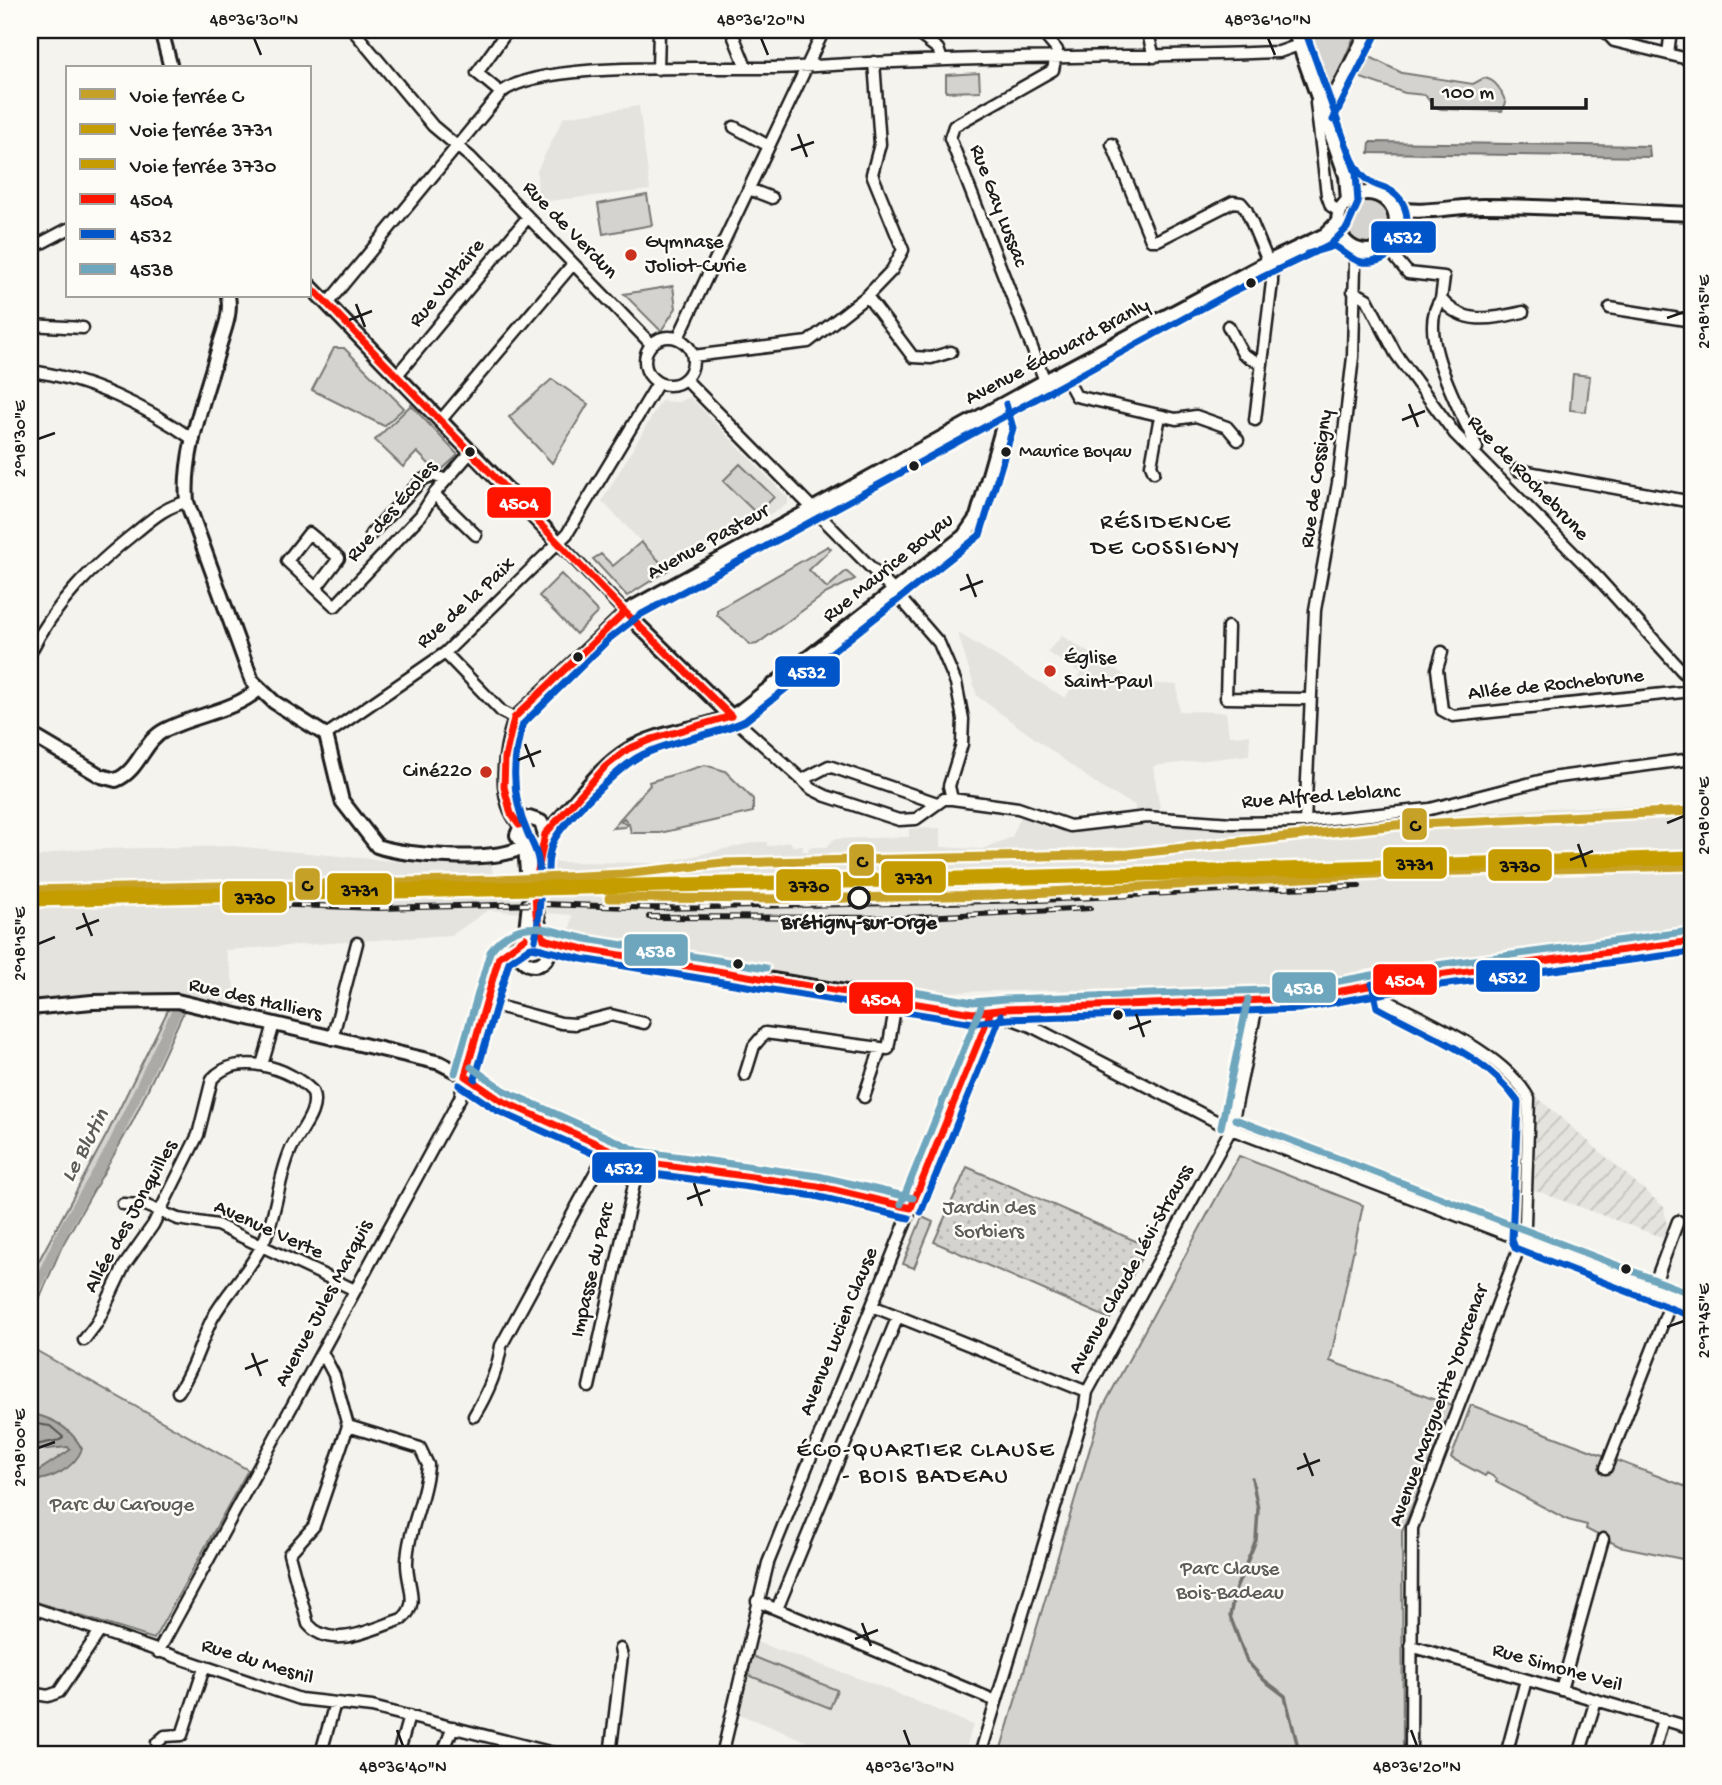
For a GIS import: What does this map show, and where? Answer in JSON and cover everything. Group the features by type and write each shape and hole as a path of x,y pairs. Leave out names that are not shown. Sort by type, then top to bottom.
{"main road":[{"path":"161,30 170,66"},
{"path":"1294,30 1346,176 1342,212 1346,241 1373,251 1391,240 1397,222 1410,212"},
{"path":"1346,176 1365,193 1381,197 1393,208 1410,212 1479,206 1692,214"},
{"path":"1342,212 1365,193"},
{"path":"1393,208 1397,222"},
{"name":"Avenue Édouard Branly","path":"812,508 1268,262 1325,235 1342,212"},
{"name":"Avenue Édouard Branly","path":"1325,235 1346,241"},
{"path":"312,288 559,543"},
{"path":"228,298 228,316 194,440 186,489 187,502 248,671 260,689 274,702 326,735 342,801 377,846 442,857 493,853 521,838 542,839"},
{"name":"Rue Maurice Boyau","path":"542,839 609,764 627,750 659,736 695,729 731,716 972,528 1003,426 996,408"},
{"name":"Avenue Pasteur","path":"625,612 812,508"},
{"path":"625,612 731,716"},
{"path":"30,734 101,776 116,780 134,769 161,732 246,700 260,689"},
{"path":"529,818 541,822 542,839 537,913 548,949 545,960 530,965 521,958 529,914 521,838 529,818"},
{"path":"497,962 504,950 534,935 584,949 896,1003 912,1002 973,1013 1306,998 1382,983 1692,941"},
{"name":"Avenue Jules Marquis","path":"465,1076 497,962"},
{"name":"Rue des Halliers","path":"30,1008 92,1002 177,1001 440,1063 465,1076"}],"street":[{"name":"Rue de Verdun","path":"353,30 433,126 458,146 651,344"},
{"path":"501,93 477,73 508,30"},
{"path":"658,69 659,30"},
{"path":"731,30 746,66"},
{"path":"678,338 824,30"},
{"path":"913,30 938,49 942,60"},
{"path":"1040,30 1054,44 1058,56"},
{"path":"1147,30 1154,57"},
{"path":"1324,114 1367,30"},
{"path":"1604,30 1614,41 1692,60"},
{"path":"1668,54 1671,30"},
{"path":"1687,30 1692,33"},
{"path":"327,304 501,93 518,82 547,75 658,69 800,67 810,64 1058,56 1154,57 1279,52 1299,45"},
{"name":"Rue Gay Lussac","path":"1045,381 950,138 954,126 1053,70 1058,56"},
{"path":"693,356 808,342 867,296 900,260 903,250 872,174 880,144 874,62"},
{"path":"1315,88 1327,195 1331,206 1342,212"},
{"path":"734,127 769,146"},
{"path":"1112,144 1150,240 1158,240 1237,202 1246,209 1268,262 1272,282 1255,420"},
{"path":"749,188 772,198"},
{"name":"Rue Voltaire","path":"397,376 528,217"},
{"path":"30,249 66,230"},
{"path":"1391,240 1393,255 1408,273 1444,277 1441,299 1433,312 1433,340 1477,448"},
{"name":"Rue de Cossigny","path":"1305,822 1314,610 1325,563 1350,393 1355,263 1346,241"},
{"path":"1355,263 1373,251 1393,255"},
{"path":"440,422 573,264"},
{"name":"Rue de Rochebrune","path":"1353,291 1367,299 1396,354 1455,434 1598,578 1692,682"},
{"path":"867,296 914,357 931,358 951,352"},
{"path":"1441,299 1457,314 1471,318 1503,317 1523,312"},
{"path":"1610,308 1692,321"},
{"path":"30,325 83,328"},
{"path":"1228,326 1243,354 1261,363"},
{"path":"661,338 678,338 687,344 693,356 690,372 676,384 658,383 645,366 646,353 651,344 661,338"},
{"path":"30,371 76,382 140,407 194,440"},
{"path":"1063,372 1076,396 1176,419 1196,416 1227,427 1238,440"},
{"path":"685,379 894,591 939,643 956,683 963,733 949,786 952,799 937,803 916,818 899,820 826,796 802,780 762,741 731,716"},
{"name":"Rue de la Paix","path":"326,735 445,653 559,543 658,383"},
{"path":"1154,472 1151,465 1160,416"},
{"name":"Rue des Écoles","path":"317,587 339,558 309,533 287,561 335,607 422,515 434,494 470,453"},
{"path":"1517,470 1692,502"},
{"path":"371,534 422,480 433,475 446,480"},
{"path":"434,494 476,536"},
{"path":"30,653 55,610 88,571 162,512 187,502"},
{"path":"521,838 505,796 506,741 514,718 625,612 559,543"},
{"path":"1228,627 1226,698 1309,699"},
{"name":"Allée de Rochebrune","path":"1442,652 1437,669 1442,710 1453,716 1692,691"},
{"path":"445,653 502,712 514,718"},
{"name":"Rue Alfred Leblanc","path":"952,799 1008,807 1070,826 1147,817 1232,823 1305,822 1418,811 1551,778 1692,759"},
{"path":"802,780 829,766 937,803"},
{"path":"332,1039 357,943"},
{"path":"497,962 508,958 521,958"},
{"name":"Avenue Marguerite Yourcenar","path":"1382,983 1384,999 1491,1060 1523,1088 1529,1099 1525,1224 1522,1240 1412,1528 1411,1755"},
{"name":"Avenue Claude Lévi-Strauss","path":"980,1755 1084,1412 1087,1392 1231,1129 1258,1001"},
{"path":"486,1003 561,1023 575,1024 611,1015 644,1023"},
{"path":"745,1075 754,1046 765,1033 880,1050 890,1046 896,1003"},
{"path":"991,1011 1031,1026 1231,1129 1692,1305"},
{"name":"Avenue Lucien Clause","path":"722,1755 757,1601 780,1532 991,1011"},
{"path":"178,1392 190,1375 217,1311 261,1248 271,1225 289,1153 315,1101 307,1086 284,1072 261,1065 274,1024"},
{"path":"864,1097 880,1050"},
{"name":"Allée des Jonquilles","path":"83,1340 97,1323 124,1266 153,1226 200,1129 212,1079 231,1067 261,1065"},
{"path":"465,1076 500,1100 639,1162 817,1186 911,1208"},
{"name":"Avenue Jules Marquis","path":"158,1653 460,1098 465,1076"},
{"path":"474,1416 491,1386 492,1371 501,1346 608,1149"},
{"name":"Impasse du Parc","path":"589,1387 639,1162"},
{"name":"Avenue Verte","path":"123,1204 136,1203 178,1219 217,1225 355,1290"},
{"path":"1653,1288 1678,1221"},
{"path":"1606,1468 1673,1297"},
{"path":"872,1306 1087,1392"},
{"path":"777,1609 898,1316"},
{"path":"322,1352 334,1375 348,1426 314,1526 289,1554 308,1624 327,1637 341,1638 402,1619 410,1612 412,1602 407,1559 428,1465 420,1448 348,1426"},
{"path":"1561,1690 1603,1539"},
{"path":"757,1601 996,1702"},
{"name":"Rue du Mesnil","path":"30,1607 158,1653 300,1699 373,1707 561,1755"},
{"path":"30,1693 48,1696 59,1692 100,1631"},
{"name":"Rue Simone Veil","path":"1411,1646 1692,1728"},
{"path":"610,1755 622,1656 620,1649"},
{"path":"157,1743 165,1735 182,1735 204,1668"},
{"path":"1506,1755 1527,1680"},
{"path":"1579,1755 1596,1700"},
{"path":"325,1755 322,1749 335,1703"},
{"path":"398,1755 410,1716"},
{"path":"1653,1755 1663,1720"},
{"path":"442,1755 453,1727"}],"shaded area":[{"path":"639,106 650,190 538,202 537,171 564,117"},
{"path":"690,397 788,498 788,504 668,570 602,501 661,401 679,402"},
{"path":"958,633 1065,698 1081,673 1047,652 1062,636 1126,676 1128,682 1177,685 1179,711 1226,712 1229,736 1250,735 1249,755 1153,766 1160,809 1135,811 1135,805 1105,790 977,696"},
{"path":"1692,805 1692,930 1278,987 938,992 936,997 893,990 882,992 627,946 620,939 570,932 572,915 547,913 551,862 662,863 756,842 767,842 767,846 771,846 790,841 793,846 803,845 803,851 808,851 809,847 826,847 834,839 909,837 909,829 940,828 940,847 982,849 1012,837 1021,816 1054,830 1078,831 1132,824 1231,828 1301,826 1545,808"},
{"path":"232,846 435,865 491,861 493,876 522,874 523,913 488,910 452,935 225,950 237,997 236,1010 154,997 30,1004 30,859 65,850"},
{"path":"1537,1097 1664,1207 1669,1240 1534,1190"},
{"path":"756,1642 872,1683 973,1725 964,1755 840,1755 739,1714"}],"green space":[{"path":"1305,30 1357,30 1333,85 1324,83"},
{"path":"1368,56 1402,73 1473,84 1484,78 1488,79 1498,87 1506,103 1502,111 1441,109 1433,106 1425,95 1405,93 1358,77"},
{"path":"979,73 980,91 946,92 946,75"},
{"path":"647,195 652,225 603,234 598,204"},
{"path":"1367,199 1382,206 1389,221 1382,236 1367,243 1352,236 1345,221 1352,206"},
{"path":"673,286 676,308 661,331 624,294"},
{"path":"334,348 344,348 404,408 384,426 312,390"},
{"path":"1573,374 1590,376 1586,412 1570,410"},
{"path":"552,379 588,404 552,463 509,417"},
{"path":"411,405 458,455 438,473 417,452 403,467 375,440"},
{"path":"740,464 774,497 757,514 723,481"},
{"path":"641,542 668,570 627,596 593,559 601,554 613,566"},
{"path":"828,546 831,549 809,570 827,588 846,571 855,579 825,594 757,644 751,645 717,615 717,610"},
{"path":"561,574 598,612 576,634 539,596"},
{"path":"705,765 725,771 753,799 753,812 660,833 631,833 624,818 621,821 627,825 625,827 612,828 650,785 649,782"},
{"path":"169,1008 184,1011 133,1121 62,1246 30,1321 30,1277 107,1134"},
{"name":"Parc Clause Bois-Badeau","path":"1239,1156 1363,1205 1330,1361 1452,1406 1402,1532 1403,1755 999,1755 1101,1411"},
{"name":"Jardin des Sorbiers","path":"967,1167 1147,1246 1110,1319 934,1242"},
{"path":"922,1217 933,1222 914,1268 903,1264"},
{"name":"Parc du Carouge","path":"30,1347 248,1470 154,1639 30,1600"},
{"path":"1471,1405 1692,1489 1692,1561 1619,1546 1586,1529 1587,1525 1568,1520 1496,1482 1497,1479 1487,1473 1485,1476 1451,1458"},
{"path":"752,1656 837,1690 830,1708 748,1675"}],"water":[{"path":"1370,142 1649,146 1650,157 1369,153"},
{"path":"37,1415 63,1427 74,1436 82,1449 68,1468 46,1478 30,1481 30,1470 35,1473 70,1450 68,1447 37,1450 30,1454 30,1416"}],"waterway":[{"name":"Le Blutin","path":"30,1301 66,1225 111,1149 177,1010"},
{"path":"1252,1478 1258,1509 1256,1540 1235,1591 1230,1616 1247,1661 1264,1680 1285,1696 1300,1755"}],"railway":[{"path":"240,903 378,908 542,904 659,908 1041,900 1242,889 1359,886"},
{"path":"649,917 906,918 1090,908"}],"rail line":[{"name":"C","path":"30,890 498,880 623,874 723,863 1129,854 1396,825 1692,811"},
{"name":"3731","path":"30,896 1006,875 1692,855"},
{"name":"3730","path":"30,902 1075,879 1692,860"},
{"name":"C","path":"609,898 797,899 995,895 1412,872 1692,866"}],"transit line":[{"name":"4532","path":"535,940 540,879 537,855 523,821 516,794 515,766 519,738 523,724 610,638 640,615 1232,292 1331,244 1347,228 1358,203 1356,173 1305,30"},
{"name":"4532","path":"1333,120 1376,35"},
{"name":"4532","path":"1307,254 1334,246 1358,261 1373,262 1392,252 1405,234 1406,213 1402,202 1389,190 1362,175 1349,151"},
{"name":"4504","path":"312,288 625,612 731,716"},
{"name":"4532","path":"548,885 549,858 553,842 580,808 607,781 642,755 745,721 980,535 1013,428 1006,404"},
{"name":"4504","path":"519,825 511,814 504,787 505,758 514,718 625,612"},
{"name":"4504","path":"544,939 536,914 535,886 545,834 605,767 628,749 652,739 731,716"},
{"name":"4538","path":"455,1073 490,952 501,940 522,929 546,929"},
{"name":"4538","path":"547,929 586,939 766,968"},
{"name":"4538","path":"914,992 973,1002 1297,989 1399,970 1691,931"},
{"name":"4504","path":"465,1076 499,957 525,938"},
{"name":"4504","path":"544,939 584,949 973,1013 1006,1009 1298,999 1401,980 1692,941"},
{"name":"4532","path":"475,1079 509,962 531,947 542,949"},
{"name":"4532","path":"541,949 582,959 973,1023 1007,1019 1299,1009 1402,990 1692,952"},
{"name":"4532","path":"1372,984 1377,1007 1472,1058 1505,1085 1518,1102 1512,1240 1515,1248 1688,1315"},
{"name":"4538","path":"1221,1127 1248,999"},
{"name":"4538","path":"901,1204 981,1007"},
{"name":"4504","path":"911,1208 991,1011"},
{"name":"4532","path":"921,1212 1001,1015"},
{"name":"4538","path":"471,1067 505,1091 638,1151 818,1176 913,1198"},
{"name":"4504","path":"465,1076 500,1100 635,1161 817,1186 911,1208"},
{"name":"4532","path":"459,1085 496,1110 632,1171 815,1196 909,1218"},
{"name":"4538","path":"1235,1119 1692,1294"}],"place":[{"name":"Gymnase Joliot-Curie","path":"631,255"},
{"name":"Maurice Boyau","path":"1006,452"},
{"name":"Église Saint-Paul","path":"1050,671"},
{"name":"Ciné220","path":"486,772"},
{"name":"Brétigny-sur-Orge","path":"859,898"}],"district":[{"name":"RÉSIDENCE DE COSSIGNY","path":"1166,536"},
{"name":"ÉCO-QUARTIER CLAUSE - BOIS BADEAU","path":"926,1464"}]}
